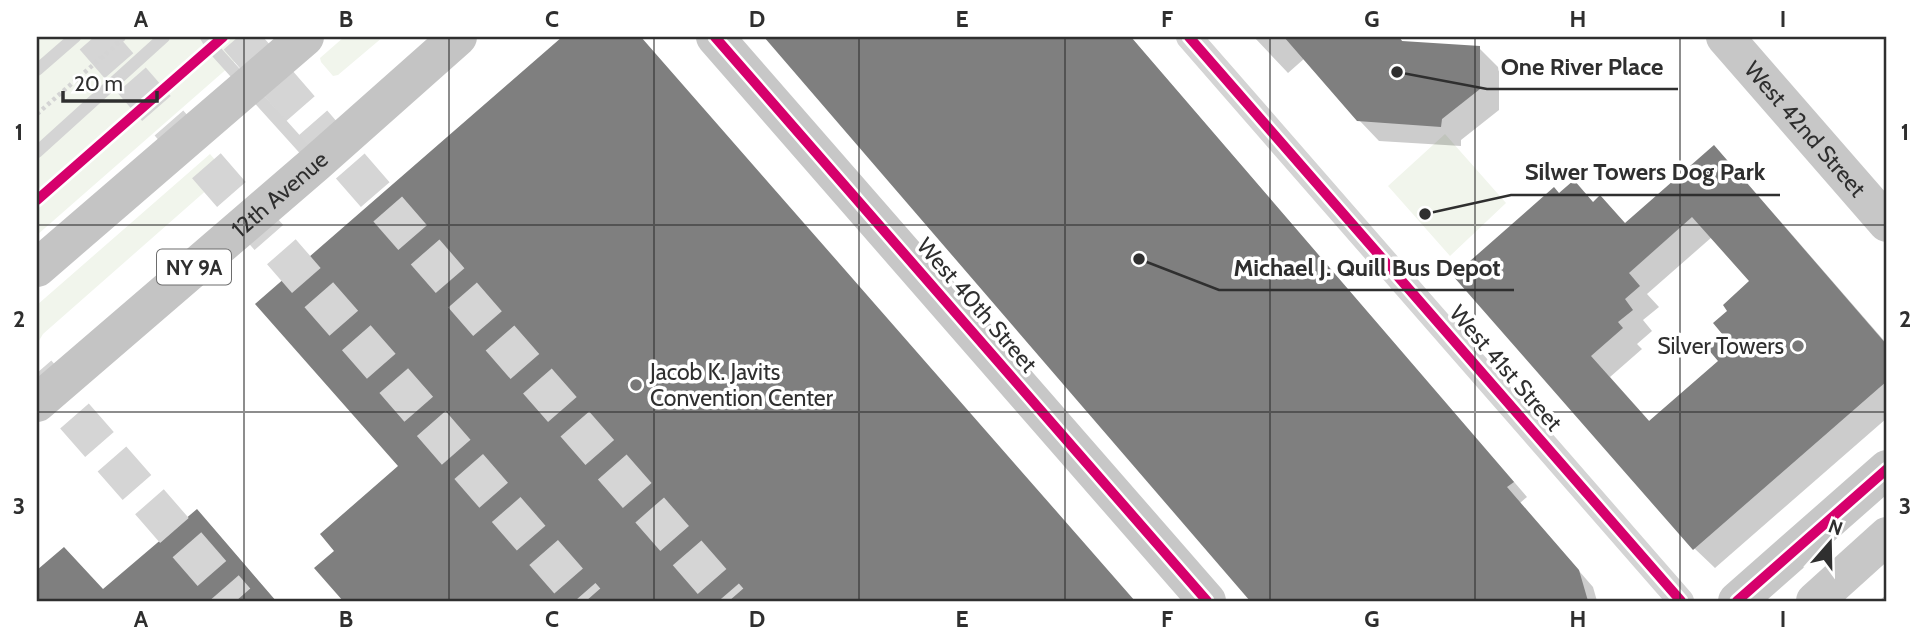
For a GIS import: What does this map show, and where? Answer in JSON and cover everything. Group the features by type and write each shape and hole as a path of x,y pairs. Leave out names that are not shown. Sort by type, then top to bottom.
{"highway":[{"path":"37,268 305,37"},
{"name":"12th Avenue","path":"37,403 458,37"}],"main road":[{"name":"West 40th Street","path":"715,37 1208,601"},
{"name":"West 42nd Street","path":"1725,37 1887,223"},
{"path":"1737,601 1887,469"},
{"path":"1815,601 1887,536"}],"street":[{"name":"West 41st Street","path":"1189,37 1681,601"}],"lane":[{"path":"37,69 75,37"},
{"path":"37,152 164,37"},
{"path":"206,37 316,163"}],"path":[{"path":"37,114 125,37"}],"shaded area":[{"path":"37,37 263,37 37,235"},
{"path":"344,37 383,37 338,75 333,76 320,58"},
{"path":"1445,134 1506,203 1450,256 1388,186"},
{"path":"210,154 226,173 43,334 37,344 37,305"}],"building":[{"name":"Jacob K. Javits Convention Center","path":"562,37 641,37 1135,601 343,601 314,568 334,551 320,534 398,466 255,304"},
{"path":"764,37 1131,37 1514,482 1507,487 1579,570 1588,601 1250,601"},
{"path":"1284,37 1399,37 1402,41 1480,46 1480,89 1442,119 1441,127 1357,121"},
{"name":"Silver Towers","path":"1714,145 1887,345 1887,381 1693,550 1453,276 1554,187 1559,193 1574,180 1593,202 1600,195 1625,223","holes":["1692,217 1749,281 1723,305 1727,311 1713,323 1723,335 1707,348 1718,361 1649,421 1591,356 1623,328 1618,322 1633,310 1625,299 1640,286 1629,273"]},
{"path":"197,509 276,601 37,601 37,570 64,547 103,589"}],"tunnel":[{"path":"94,37 586,601"},
{"path":"238,37 729,601"},
{"path":"37,373 236,601"}],"cycle path":[{"path":"37,200 223,37"},
{"path":"715,37 1207,601"},
{"path":"1189,37 1681,601"},
{"path":"1737,601 1887,469"}],"place":[{"name":"One River Place","path":"1397,72"},
{"name":"Silwer Towers Dog Park","path":"1425,214"},
{"name":"Michael J. Quill Bus Depot","path":"1139,259"},
{"name":"Silver Towers","path":"1798,346"},
{"name":"Jacob K. Javits Convention Center","path":"636,385"}]}
